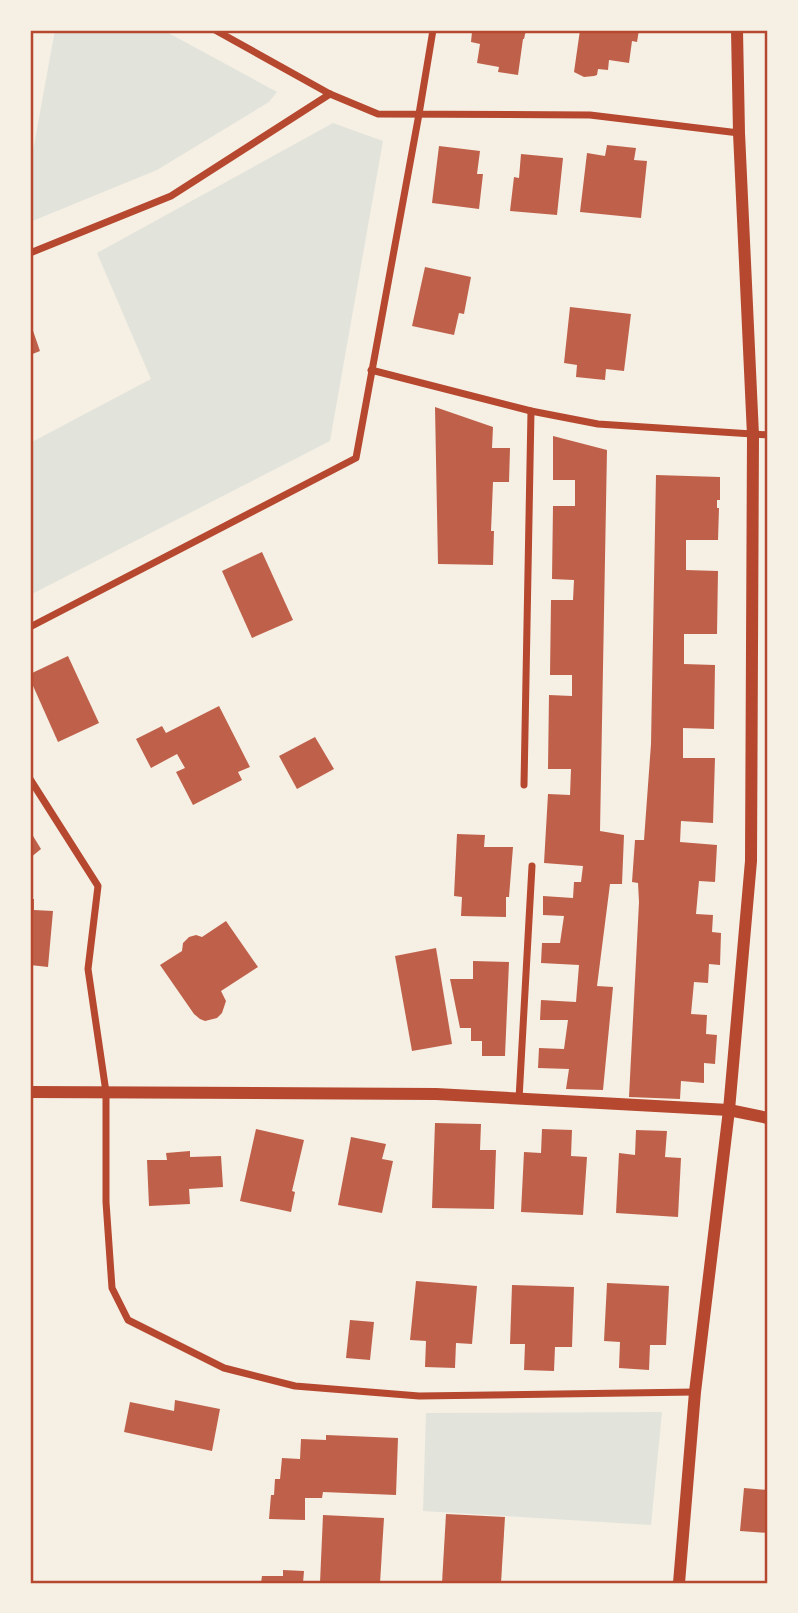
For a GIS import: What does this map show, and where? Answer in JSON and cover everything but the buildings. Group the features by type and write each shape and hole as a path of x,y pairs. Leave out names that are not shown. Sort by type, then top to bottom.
{"street":[{"path":"215,30 330,94 378,114 590,115 739,133"},
{"path":"30,627 356,458 433,30"},
{"path":"679,1583 695,1392 729,1110 751,861 753,435 737,30"},
{"path":"30,253 171,196 330,94"},
{"path":"371,370 531,411 597,424 768,435"},
{"path":"524,785 531,411"},
{"path":"30,779 99,886 88,969 106,1092 106,1202 112,1288 128,1320 224,1368 295,1386 419,1396 695,1392"},
{"path":"519,1100 532,866"},
{"path":"30,1092 436,1094 729,1110 768,1118"}],"shaded area":[{"path":"55,30 163,30 277,92 269,102 157,170 30,222 30,167"},
{"path":"333,123 383,141 330,441 30,595 30,443 151,379 97,253"},
{"path":"662,1412 651,1525 423,1511 426,1413"}]}
